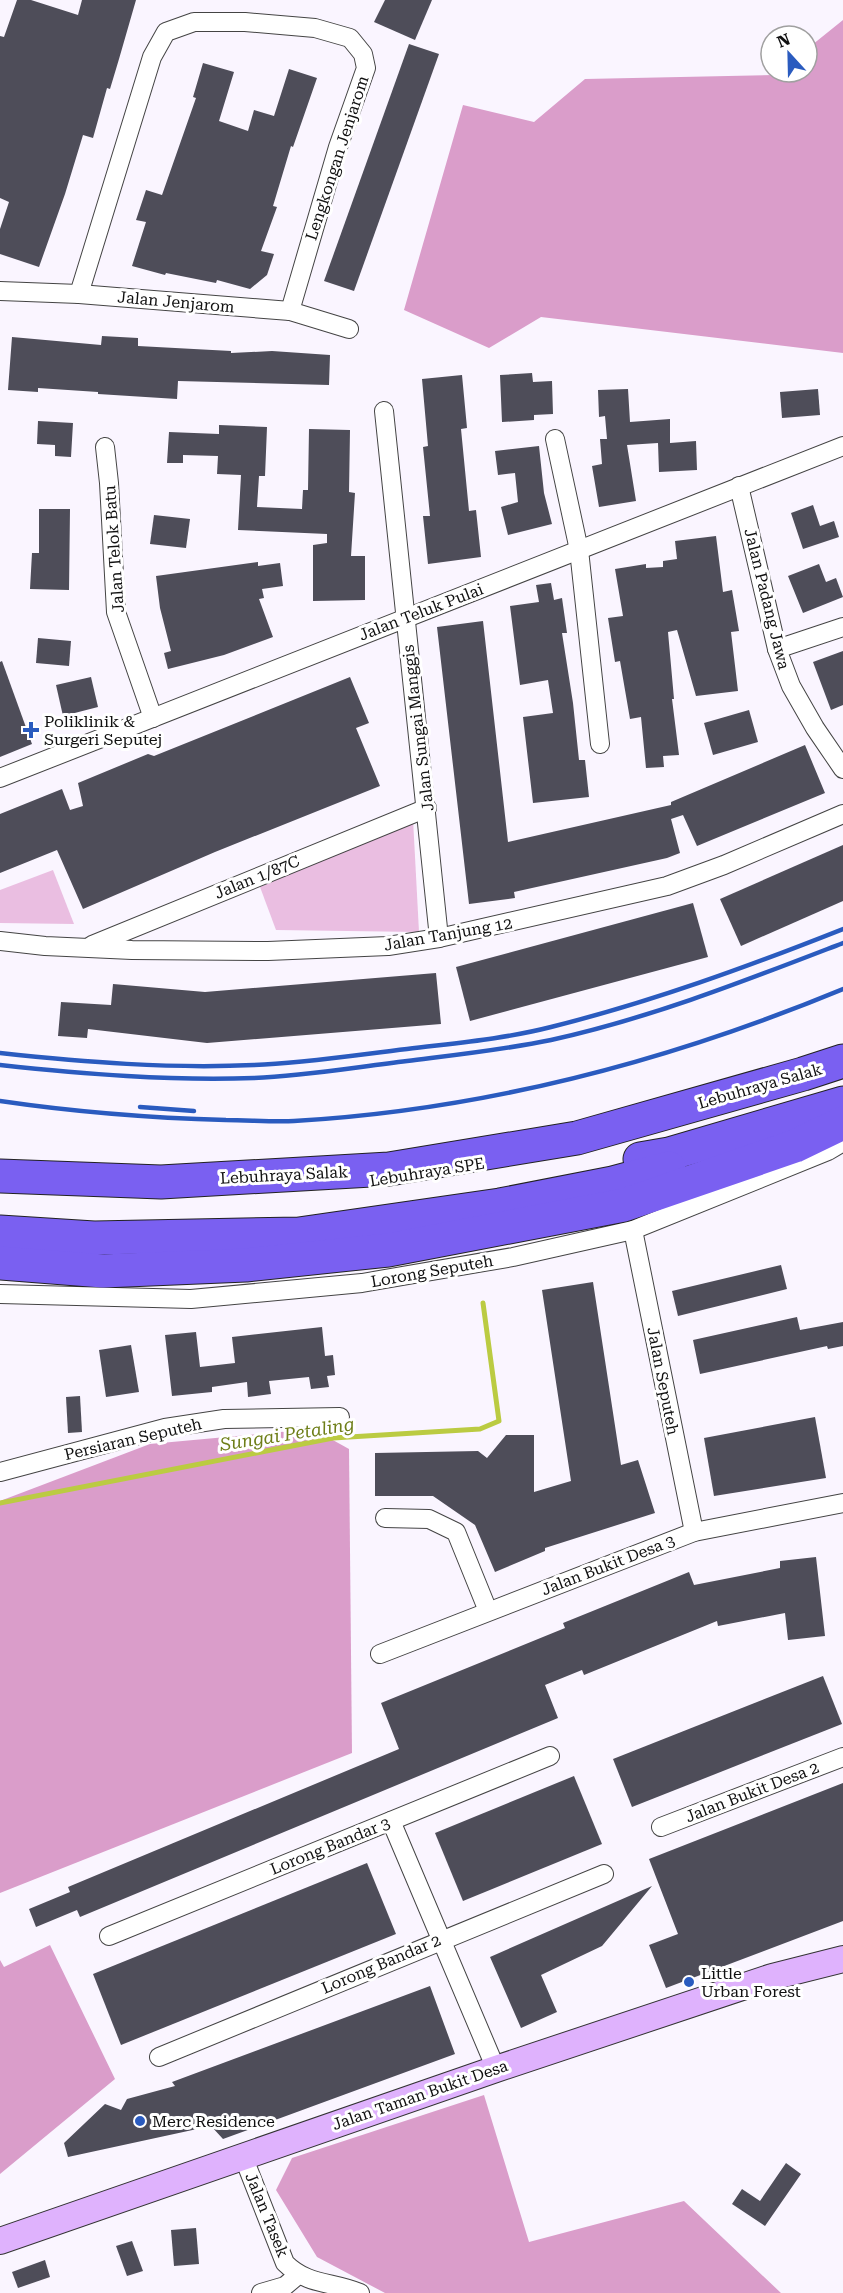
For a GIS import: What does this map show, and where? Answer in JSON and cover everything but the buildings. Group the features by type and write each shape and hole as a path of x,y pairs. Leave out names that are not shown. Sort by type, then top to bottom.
{"highway":[{"name":"Lebuhraya Salak","path":"0,1176 161,1182 390,1168 577,1138 843,1061"},
{"name":"Lebuhraya SPE","path":"0,1199 170,1200 340,1186 503,1160 662,1126 795,1090 843,1074"},
{"name":"Lebuhraya SPE","path":"0,1218 171,1220 341,1211 503,1186 669,1154 843,1103"},
{"path":"103,1271 299,1234 500,1205 613,1183 733,1151 843,1116"},
{"path":"0,1263 103,1271 246,1264 388,1250 624,1205 795,1146 843,1123"},
{"path":"0,1232 94,1238 299,1234"}],"street":[{"name":"Lengkongan Jenjarom","path":"79,294 152,57 166,32 194,22 244,22 315,28 350,39 363,54 366,69 338,147 290,311"},
{"name":"Jalan Jenjarom","path":"0,291 79,294 290,311 349,329"},
{"name":"Jalan Sungai Manggis","path":"384,411 440,938"},
{"path":"555,439 579,550 600,744"},
{"name":"Jalan Teluk Pulai","path":"0,778 843,446"},
{"name":"Jalan Telok Batu","path":"105,447 116,612 153,718"},
{"name":"Jalan Padang Jawa","path":"739,486 777,648 791,686 815,728 843,769"},
{"path":"777,648 843,627"},
{"name":"Jalan 1/87C","path":"88,947 427,808"},
{"name":"Jalan Tanjung 12","path":"0,941 45,946 132,950 268,951 388,946 440,938 667,886 724,865 843,814"},
{"name":"Lorong Seputeh","path":"0,1294 191,1299 362,1283 513,1257 633,1230 828,1151 843,1142"},
{"name":"Jalan Seputeh","path":"633,1230 694,1532"},
{"name":"Persiaran Seputeh","path":"0,1472 177,1426 224,1419 340,1417"},
{"name":"Jalan Bukit Desa 3","path":"380,1654 694,1532 843,1503"},
{"path":"385,1518 429,1519 456,1533 488,1611"},
{"name":"Lorong Bandar 3","path":"109,1936 550,1756"},
{"name":"Jalan Bukit Desa 2","path":"661,1827 843,1757"},
{"path":"390,1821 496,2068"},
{"name":"Lorong Bandar 2","path":"159,2057 441,1939 604,1874"},
{"name":"Jalan Taman Bukit Desa","path":"0,2241 496,2068 772,1977 843,1959"},
{"name":"Jalan Tasek","path":"243,2156 285,2263 298,2275 314,2281 343,2286 360,2293"},
{"path":"261,2293 285,2286 298,2275"}],"shaded area":[{"path":"843,20 843,353 541,317 489,348 404,310 463,105 534,122 585,79 759,75 759,84 819,84 819,39"},
{"path":"413,819 419,932 276,930 260,887"},
{"path":"53,870 74,924 0,923 0,890"},
{"path":"313,1429 349,1449 352,1753 0,1893 0,1501 150,1444"},
{"path":"50,1945 115,2079 0,2174 0,1960 4,1967"},
{"path":"484,2095 529,2242 684,2201 781,2293 385,2293 317,2257 276,2190 292,2158"}],"waterway":[{"name":"Sungai Petaling","path":"0,1503 333,1438 480,1429 499,1421 483,1303"}],"railway":[{"path":"0,1053 127,1064 222,1066 311,1061 497,1038 551,1027 662,995 843,929"},
{"path":"0,1065 127,1076 254,1078 497,1049 551,1040 625,1021 771,971 843,943"},
{"path":"0,1101 141,1116 277,1121 365,1115 435,1106 574,1078 643,1060 777,1015 843,989"},
{"path":"140,1107 194,1111"}],"place":[{"name":"Poliklinik & Surgeri Seputej","path":"31,730"},
{"name":"Little Urban Forest","path":"689,1982"},
{"name":"Merc Residence","path":"140,2121"}]}
